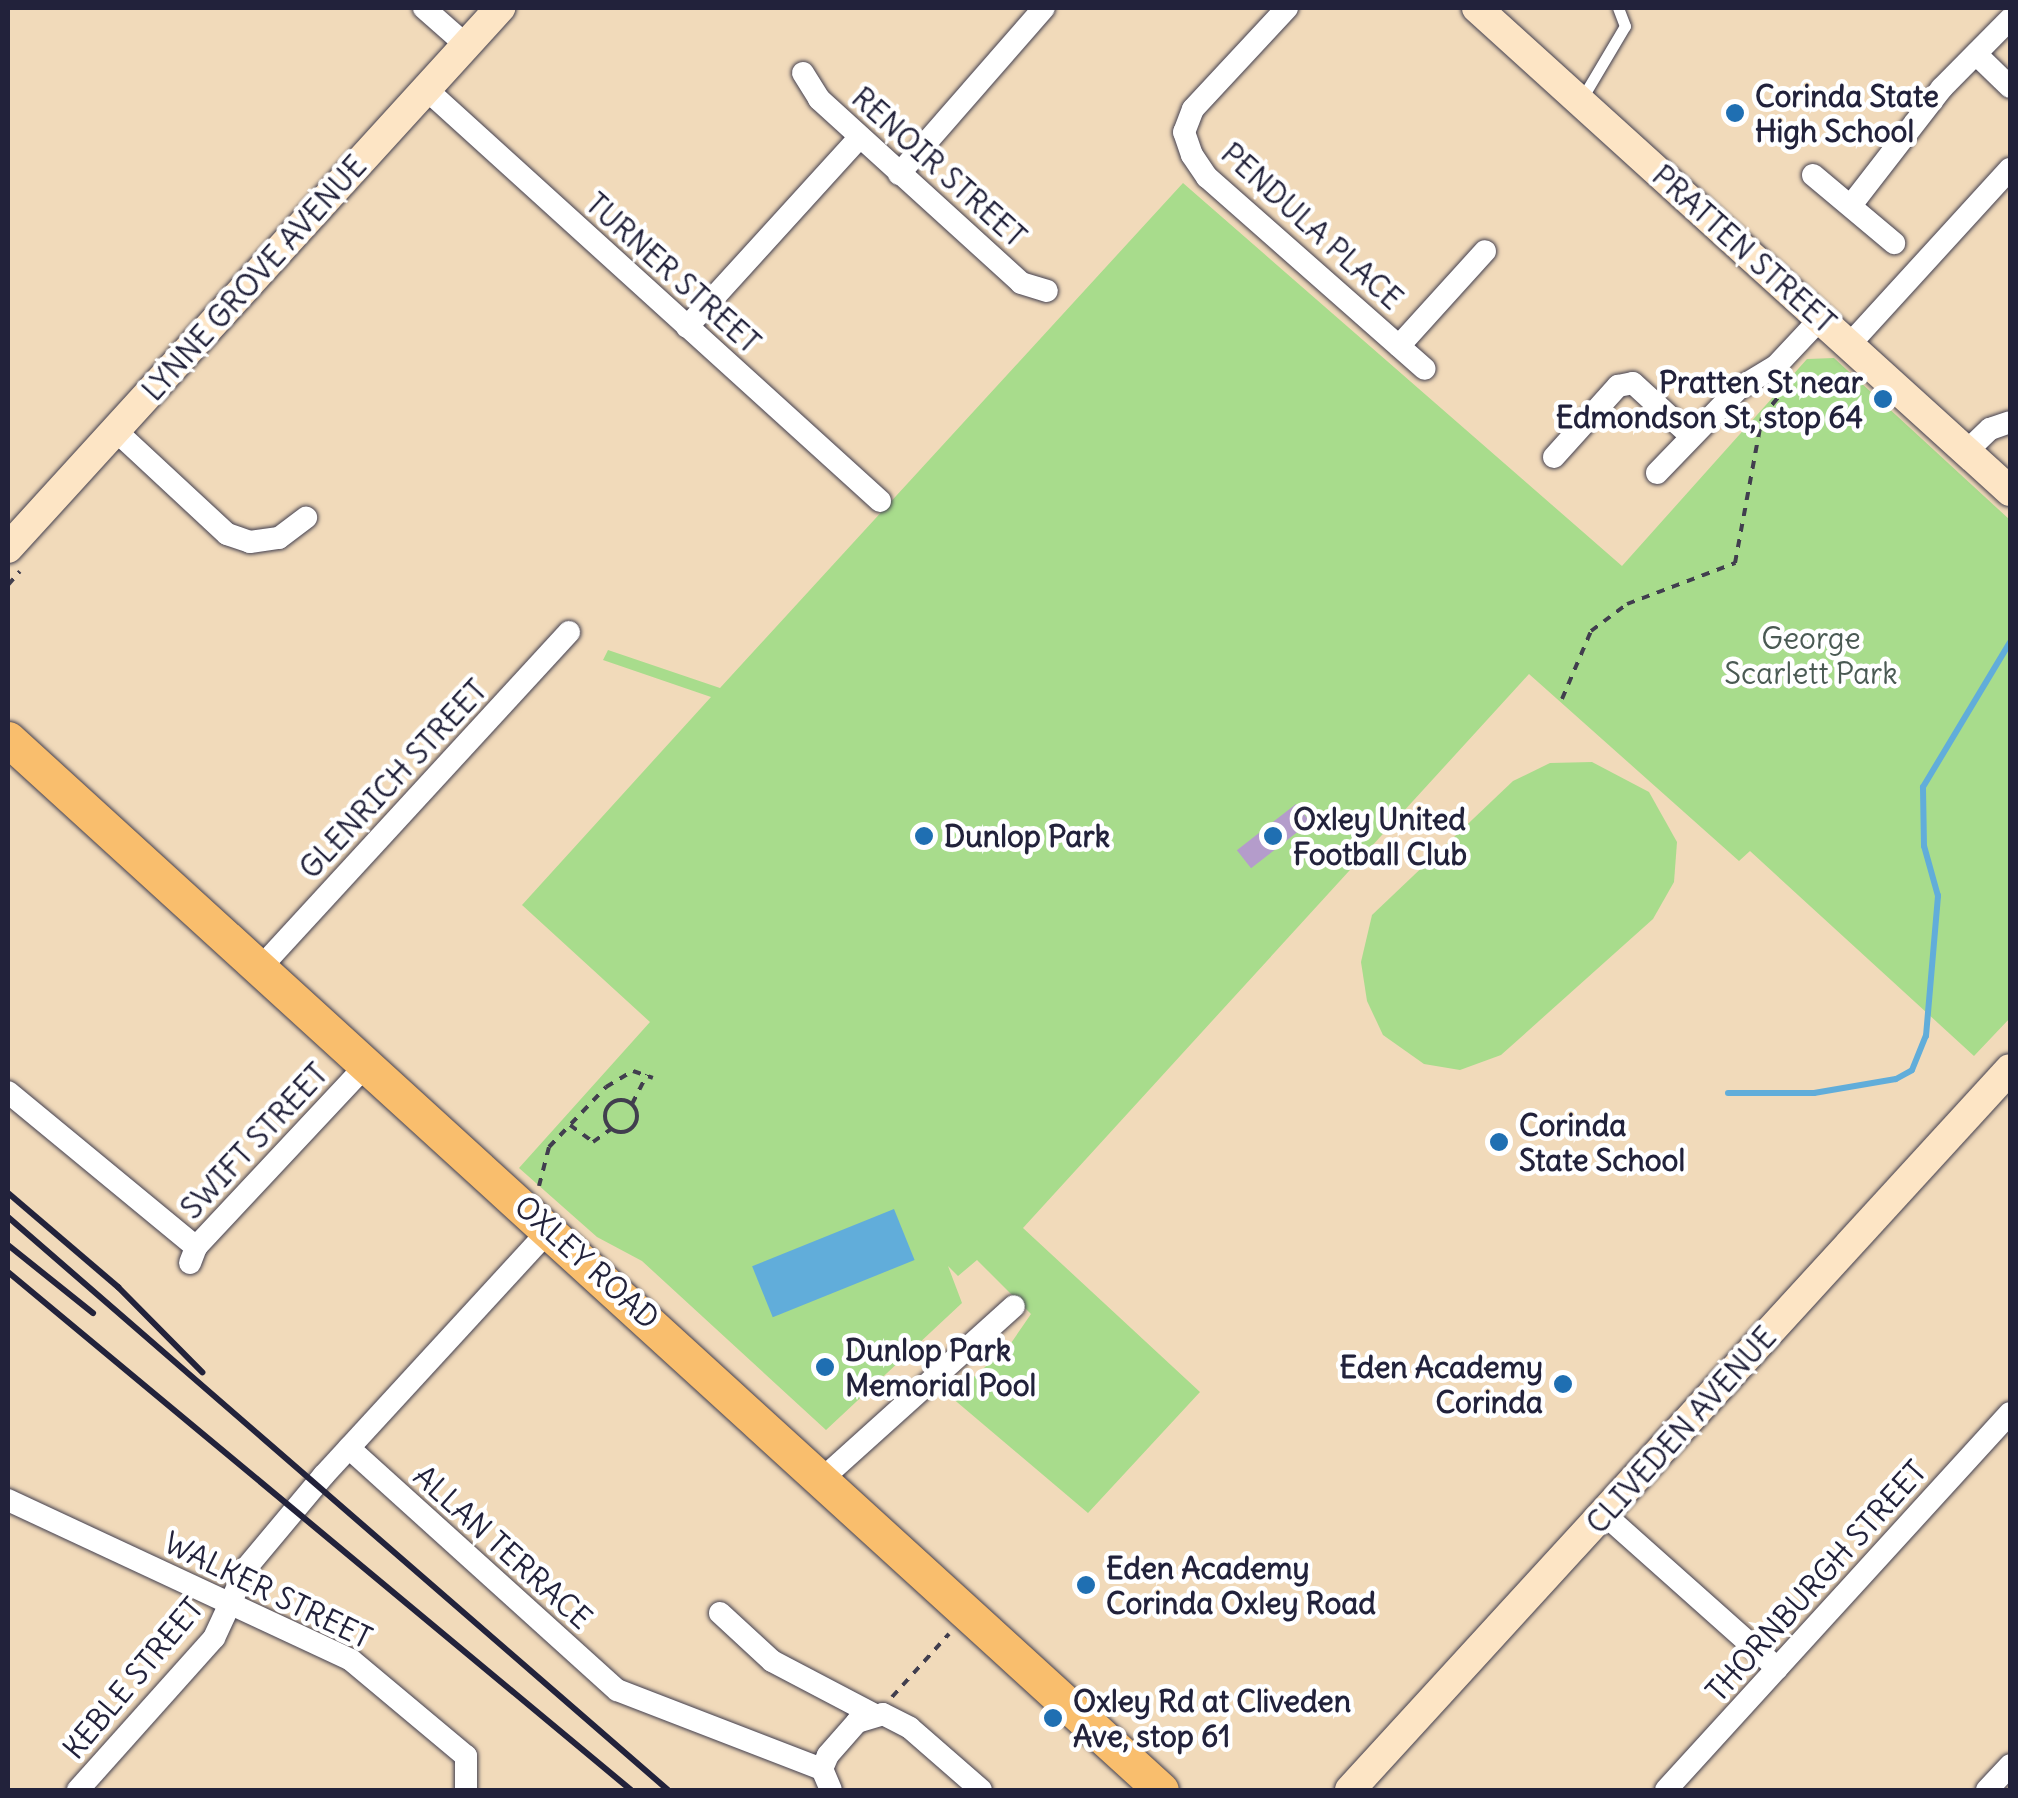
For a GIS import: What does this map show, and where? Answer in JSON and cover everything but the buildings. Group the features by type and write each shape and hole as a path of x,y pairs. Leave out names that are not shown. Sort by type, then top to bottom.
{"main road":[{"name":"OXLEY ROAD","path":"8,740 550,1229 1161,1790"}],"street":[{"path":"424,8 466,45"},
{"name":"LYNNE GROVE AVENUE","path":"8,548 500,8"},
{"path":"900,174 1044,8"},
{"name":"PENDULA PLACE","path":"1288,8 1193,108 1184,132 1208,177 1425,368"},
{"name":"PRATTEN STREET","path":"1478,8 2010,491"},
{"path":"1852,204 1976,54 2010,20"},
{"path":"1976,54 2010,88"},
{"name":"RENOIR STREET","path":"803,72 819,99 1021,283 1047,290"},
{"name":"TURNER STREET","path":"426,89 880,501"},
{"path":"687,327 860,137"},
{"path":"1850,344 2010,169"},
{"path":"1813,175 1894,243"},
{"name":"PENDULA PLACE","path":"1399,346 1485,251"},
{"path":"1657,474 1738,388 1776,366 1820,318"},
{"path":"1554,457 1618,386 1632,383 1691,436"},
{"path":"1966,451 1990,429 2010,422"},
{"path":"115,430 227,534 250,542 279,538 306,518"},
{"name":"GLENRICH STREET","path":"261,967 569,632"},
{"name":"SWIFT STREET","path":"8,1092 193,1255 366,1064"},
{"name":"CLIVEDEN AVENUE","path":"1350,1790 2010,1069"},
{"path":"232,1603 247,1567 550,1229"},
{"path":"822,1479 1014,1306"},
{"name":"THORNBURGH STREET","path":"1666,1790 2010,1412"},
{"name":"ALLAN TERRACE","path":"350,1448 617,1690 826,1780"},
{"name":"WALKER STREET","path":"8,1500 232,1603 387,1684 466,1756 468,1782"},
{"path":"1604,1514 1777,1668"},
{"name":"KEBLE STREET","path":"78,1790 214,1638 232,1603"},
{"path":"720,1613 772,1661 910,1728 981,1790"},
{"path":"826,1780 857,1722 878,1714"},
{"path":"1988,1790 2010,1766"}],"lane":[{"path":"1580,100 1624,26 1618,8"}],"path":[{"path":"1562,699 1591,631 1627,604 1736,563 1762,417 1792,379"},
{"path":"536,1190 545,1155 617,1078 633,1070 650,1076 632,1104"},
{"path":"610,1129 608,1106 617,1100 632,1104"},
{"path":"570,1125 593,1142 610,1129 631,1128 637,1119 632,1104"},
{"path":"878,1714 951,1631"}],"green space":[{"name":"Dunlop Park","path":"1183,183 1622,566 1807,359 1834,358 2010,520 2010,1018 1974,1056 1750,851 1739,861 1529,674 1023,1228 1200,1392 1088,1513 951,1397 1009,1346 1031,1314 977,1260 958,1276 948,1266 962,1303 826,1430 642,1261 597,1237 519,1168 650,1022 522,905 711,697 603,660 608,650 720,688"},
{"path":"1592,762 1649,792 1677,842 1674,882 1653,919 1501,1055 1460,1070 1424,1064 1383,1035 1367,1001 1361,962 1372,915 1513,781 1550,763"}],"water":[{"path":"894,1209 915,1260 773,1317 752,1266"}],"waterway":[{"path":"1728,1093 1814,1093 1896,1079 1912,1070 1926,1036 1938,896 1924,846 1923,787 2010,642"}],"railway":[{"path":"8,1193 118,1287 202,1372"},
{"path":"8,1217 668,1790"},
{"path":"8,1245 93,1313"},
{"path":"8,1272 631,1790"}],"place":[{"name":"Corinda State High School","path":"1735,113"},
{"name":"Pratten St near Edmondson St, stop 64","path":"1883,399"},
{"name":"Dunlop Park","path":"924,836"},
{"name":"Oxley United Football Club","path":"1273,836"},
{"name":"Corinda State School","path":"1499,1142"},
{"name":"Dunlop Park Memorial Pool","path":"825,1367"},
{"name":"Eden Academy Corinda","path":"1563,1384"},
{"name":"Eden Academy Corinda Oxley Road","path":"1086,1585"},
{"name":"Oxley Rd at Cliveden Ave, stop 61","path":"1053,1718"}],"park label":[{"name":"George Scarlett Park","path":"1811,655"}]}
